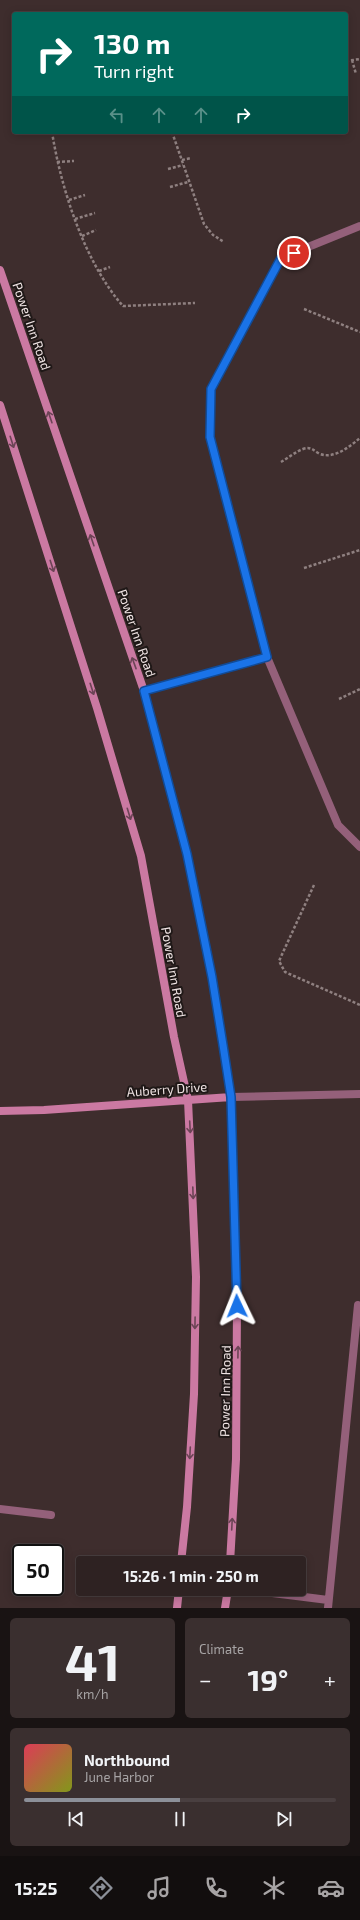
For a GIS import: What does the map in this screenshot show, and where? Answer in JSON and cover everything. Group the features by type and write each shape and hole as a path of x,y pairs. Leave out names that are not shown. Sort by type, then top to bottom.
{"main road":[{"name":"Power Inn Road","path":"0,270 144,691 187,854 212,977 231,1097 238,1346 236,1459 230,1556"},
{"name":"Power Inn Road","path":"0,405 98,708 141,856 174,1037 188,1100 196,1284 194,1394 187,1507 182,1556"},
{"name":"Auberry Drive","path":"0,1112 231,1097"},
{"path":"177,1608 178,1596"},
{"path":"225,1608 227,1596"}],"street":[{"path":"360,226 281,258 211,389 210,437 267,657 338,825 360,846"},
{"path":"144,691 267,657"},
{"name":"Auberry Drive","path":"231,1097 360,1094"},
{"path":"282,1596 328,1604 358,1306 360,1306"},
{"path":"0,1509 51,1515"}],"path":[{"path":"348,61 360,59"},
{"path":"352,60 356,74"},
{"path":"52,134 57,162 75,219 108,289 123,306 195,303"},
{"path":"173,134 188,182 204,224 212,235 224,242"},
{"path":"181,160 191,158"},
{"path":"57,162 74,161"},
{"path":"168,168 183,164"},
{"path":"170,187 188,182"},
{"path":"69,200 85,195"},
{"path":"75,219 95,213"},
{"path":"82,236 96,230"},
{"path":"99,271 110,267"},
{"path":"304,309 360,332"},
{"path":"281,462 303,449 312,448 320,454 331,455 346,450 360,438"},
{"path":"304,568 360,550"},
{"path":"339,699 360,689"},
{"path":"314,886 279,962 285,972 360,1005"}],"route":[{"path":"237,1306 231,1097 212,977 187,854 158,738 144,691 267,657 210,437 211,389 281,258 294,253"}]}
